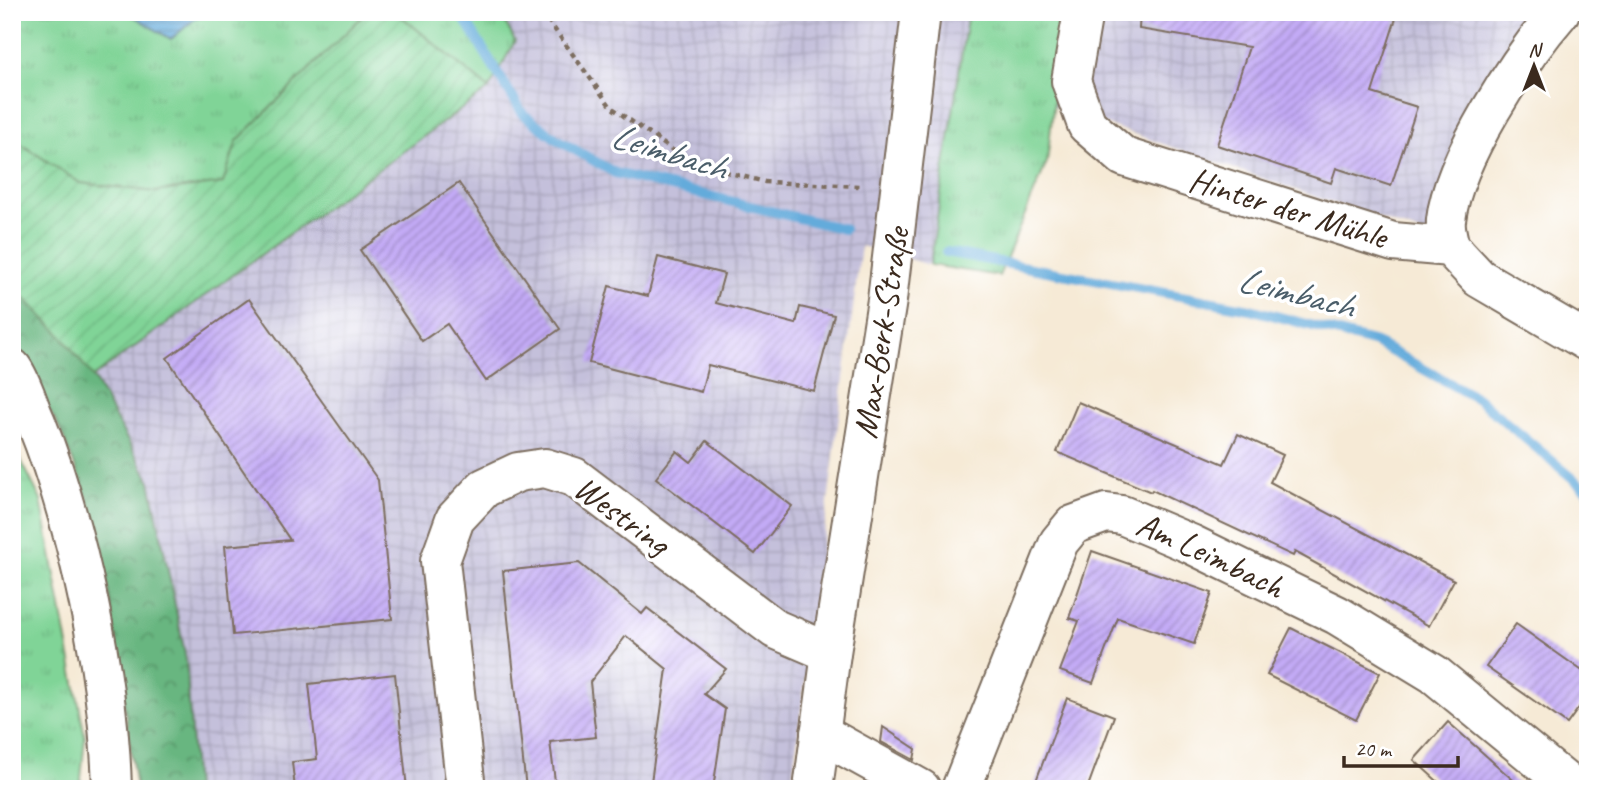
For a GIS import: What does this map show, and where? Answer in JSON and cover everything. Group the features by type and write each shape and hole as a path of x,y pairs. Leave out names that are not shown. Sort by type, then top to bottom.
{"main road":[{"name":"Max-Berk-Straße","path":"831,653 887,300 902,191 921,12"},
{"name":"Hinter der Mühle","path":"1083,12 1071,81 1087,125 1124,157 1393,242 1450,247"},
{"path":"1560,12 1541,33 1493,109 1454,185 1446,222 1450,247 1479,278 1588,342"},
{"path":"12,368 55,470 86,599 111,733 112,789"},
{"name":"Westring","path":"466,789 440,561 455,519 484,488 518,471 545,468 574,477 775,629 831,653"},
{"name":"Am Leimbach","path":"961,789 1059,542 1073,525 1106,513 1122,515 1191,544 1337,615 1434,674 1574,789"},
{"path":"813,789 831,653"},
{"path":"820,733 921,789"}],"path":[{"path":"542,12 611,107 691,163 765,182 902,191"}],"shaded area":[{"path":"500,12 968,12 930,265 861,246 791,789 195,789 186,659 150,481 93,377 489,89 515,41"},
{"path":"1064,12 1558,12 1432,237 1053,106"}],"green space":[{"path":"12,12 127,12 171,39 196,18 211,12 367,12 237,141 223,183 155,192 80,183 12,138"},
{"path":"367,12 396,12 489,89 93,377 60,334 12,285 12,138 80,183 155,192 223,183 237,141"},
{"path":"396,12 500,12 515,41 489,89"},
{"path":"968,12 1064,12 1047,162 999,276 930,265"},
{"path":"12,285 60,334 93,377 150,481 186,659 195,789 136,789 100,530 60,429 12,347"},
{"path":"12,442 41,500 85,737 80,789 12,789"}],"water":[{"path":"127,12 211,12 196,18 171,39"}],"building":[{"path":"1140,12 1398,12 1372,93 1417,107 1391,186 1336,168 1331,183 1217,145 1249,47 1139,29"},
{"path":"459,183 560,329 486,381 447,324 422,341 360,250"},
{"path":"658,257 724,274 716,303 796,324 800,307 834,315 814,391 708,365 701,392 589,363 609,286 648,296"},
{"path":"249,299 378,480 392,619 233,635 225,546 290,540 167,358"},
{"path":"1078,402 1224,464 1238,434 1283,455 1270,482 1454,580 1429,626 1295,552 1293,556 1152,490 1151,492 1057,452"},
{"path":"707,441 792,506 755,554 656,478 677,451 691,462"},
{"path":"1092,551 1212,593 1194,644 1118,618 1093,683 1060,671 1079,621 1069,618"},
{"path":"579,563 642,614 647,608 726,669 704,694 725,709 713,789 650,789 667,669 626,636 590,682 596,737 550,742 556,789 526,789 503,571"},
{"path":"1516,624 1588,675 1588,695 1567,724 1486,667"},
{"path":"1291,628 1380,673 1356,720 1267,675"},
{"path":"395,674 407,789 295,789 292,762 317,759 309,684"},
{"path":"1067,698 1114,716 1087,789 1033,789"},
{"path":"1448,722 1523,789 1446,789 1414,760"},
{"path":"883,727 916,749 914,760 881,742"}],"waterway":[{"name":"Leimbach","path":"460,12 523,114 558,140 615,173 844,229"},
{"name":"Leimbach","path":"946,252 1250,309 1376,343 1478,399 1588,491"}]}
